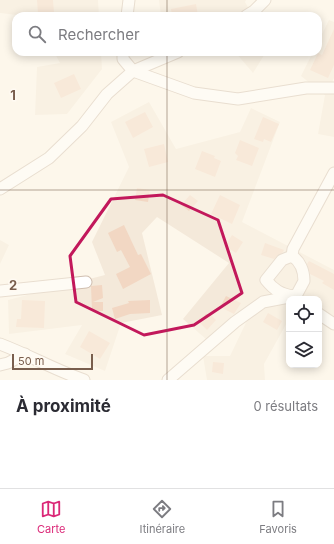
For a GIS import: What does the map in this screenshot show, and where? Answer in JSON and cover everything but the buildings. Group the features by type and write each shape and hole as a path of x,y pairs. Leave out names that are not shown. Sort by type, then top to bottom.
{"street":[{"path":"128,12 129,0"},
{"path":"252,12 265,0"},
{"path":"123,56 123,59 133,71 194,93 238,99 306,88 334,88"},
{"path":"0,189 49,158 82,126 107,94 133,71 169,56"},
{"path":"292,256 293,249 314,207 334,173"},
{"path":"289,296 272,288 266,280 282,260 292,256"},
{"path":"292,256 297,259 304,276 302,285 296,296"},
{"path":"0,291 86,282"},
{"path":"168,380 235,322 263,302 286,299"},
{"path":"322,316 334,324"},
{"path":"0,344 25,354 53,369 84,380"},
{"path":"0,365 8,363 25,354"}],"highlighted area":[{"path":"163,195 218,220 242,293 194,325 144,335 76,302 70,256 111,199"}],"shaded area":[{"path":"0,0 98,0 99,12 12,12 12,14 0,13"},
{"path":"159,0 246,0 245,2 251,12 160,12"},
{"path":"329,20 334,22 334,78 332,82 334,84 334,137 318,134 325,95 301,76 311,56 322,56 322,34"},
{"path":"56,56 101,56 102,69 67,114 35,115 37,67 60,63"},
{"path":"238,56 264,56 253,73"},
{"path":"149,102 176,149 240,132 251,108 280,122 242,222 334,270 334,318 322,312 322,296 286,296 286,324 264,364 265,380 207,380 203,356 230,356 252,310 207,340 183,319 229,263 157,217 142,233 162,315 121,323 105,371 65,354 82,325 9,334 8,300 105,275 92,242 129,167 111,122"},
{"path":"0,240 9,245 0,264"}]}
